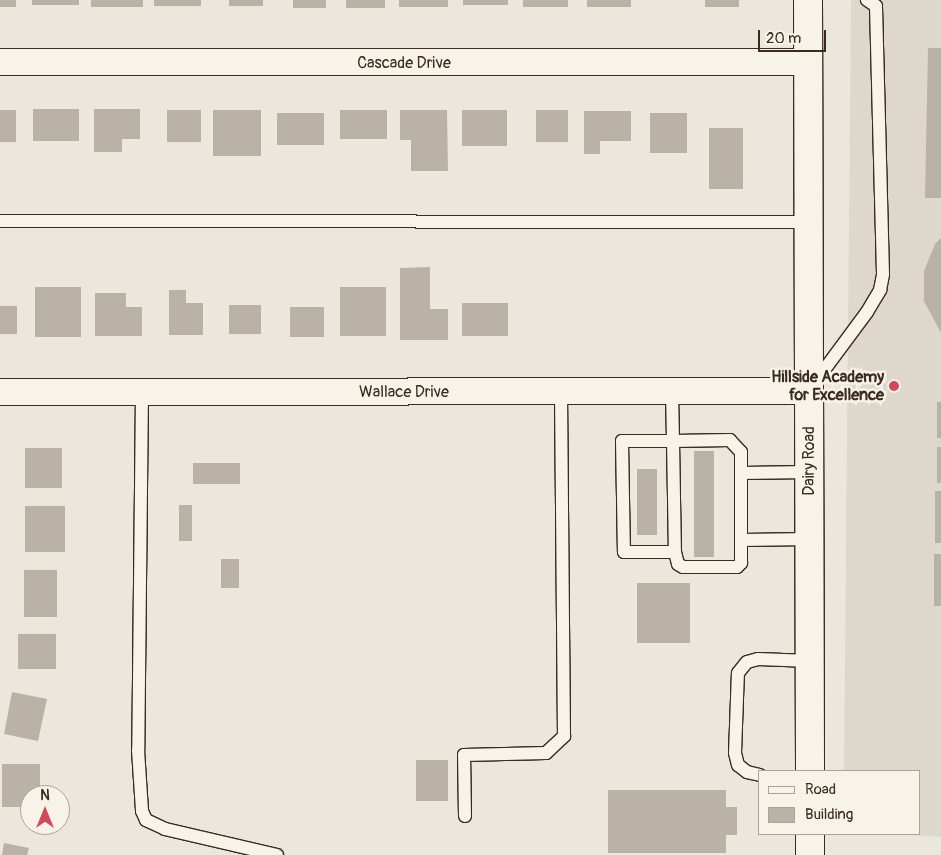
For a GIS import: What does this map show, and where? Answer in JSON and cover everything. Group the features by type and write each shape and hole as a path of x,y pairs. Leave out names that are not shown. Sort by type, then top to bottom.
{"street":[{"name":"Dairy Road","path":"808,0 810,770"},
{"name":"Cascade Drive","path":"0,62 808,62"},
{"name":"Wallace Drive","path":"0,392 809,391"},
{"path":"810,835 810,855"}],"lane":[{"path":"809,391 867,312 880,290 883,274 876,6 867,0"},
{"path":"0,221 809,222"},
{"path":"142,392 138,750 142,811 146,820 165,829 277,855"},
{"path":"465,816 464,755 546,753 564,736 561,392"},
{"path":"672,392 673,441 675,552 678,564 684,568 737,567 742,556 741,452 730,440 673,441 622,441 624,552 675,552"},
{"path":"741,473 809,472"},
{"path":"742,540 809,539"},
{"path":"758,775 747,772 738,765 735,753 738,673 747,662 758,659 810,661"}],"shaded area":[{"name":"Hillside Academy for Excellence","path":"851,0 941,0 941,837 914,835 921,835 921,770 844,770"}],"building":[{"path":"0,0 16,0 16,7 0,7"},
{"path":"32,0 79,0 79,5 32,5"},
{"path":"91,0 143,0 143,7 91,7"},
{"path":"154,0 201,0 201,6 154,6"},
{"path":"229,0 263,0 263,6 229,6"},
{"path":"293,0 326,0 326,8 293,8"},
{"path":"346,0 385,0 385,8 346,8"},
{"path":"399,0 448,0 448,7 399,7"},
{"path":"463,0 508,0 508,5 463,5"},
{"path":"523,0 568,0 568,7 523,7"},
{"path":"587,0 631,0 631,7 587,7"},
{"path":"705,0 739,0 739,7 705,7"},
{"path":"928,48 941,48 941,198 925,198"},
{"path":"33,109 79,109 79,141 33,141"},
{"path":"94,109 140,109 140,139 122,139 122,152 94,152"},
{"path":"0,110 16,110 16,142 0,142"},
{"path":"167,110 201,110 201,142 167,142"},
{"path":"213,110 261,110 261,156 213,156"},
{"path":"340,110 387,110 387,139 340,139"},
{"path":"400,110 447,110 448,171 411,171 411,140 400,140"},
{"path":"462,110 507,110 507,146 462,146"},
{"path":"536,110 568,110 568,142 536,142"},
{"path":"584,111 631,111 631,141 600,141 600,154 584,154"},
{"path":"277,113 324,113 324,145 277,145"},
{"path":"650,113 687,113 687,153 650,153"},
{"path":"709,128 743,128 743,189 709,189"},
{"path":"941,238 941,333 924,301 924,271 935,244"},
{"path":"430,267 430,309 448,309 448,340 400,340 400,268"},
{"path":"35,287 81,287 81,337 35,337"},
{"path":"340,287 386,287 386,336 340,336"},
{"path":"169,290 186,290 186,303 203,303 203,335 169,335"},
{"path":"95,293 126,293 126,307 142,307 142,336 95,336"},
{"path":"462,303 508,303 508,336 462,336"},
{"path":"229,305 261,305 261,334 229,334"},
{"path":"0,306 17,306 17,334 0,334"},
{"path":"290,307 324,307 324,337 290,337"},
{"path":"937,402 941,402 941,438 937,438"},
{"path":"937,447 941,447 941,483 937,483"},
{"path":"25,448 62,448 62,488 25,488"},
{"path":"694,451 714,451 714,557 694,557"},
{"path":"193,463 240,463 240,484 193,484"},
{"path":"637,469 657,469 657,535 637,535"},
{"path":"935,491 941,491 941,543 935,543"},
{"path":"179,505 192,505 192,541 179,541"},
{"path":"25,506 65,506 65,552 25,552"},
{"path":"934,554 941,554 941,606 934,606"},
{"path":"221,559 239,559 239,588 221,588"},
{"path":"24,570 57,570 57,617 24,617"},
{"path":"637,583 690,583 690,643 637,643"},
{"path":"18,634 56,634 56,669 18,669"},
{"path":"12,692 47,699 38,741 4,734"},
{"path":"416,760 448,760 448,801 416,801"},
{"path":"2,764 40,764 40,785 20,785 20,807 2,807"},
{"path":"608,790 726,790 726,807 737,807 737,835 726,835 726,853 608,853"},
{"path":"4,843 29,848 27,855 2,855"}],"place":[{"name":"Hillside Academy for Excellence","path":"894,386"}]}
